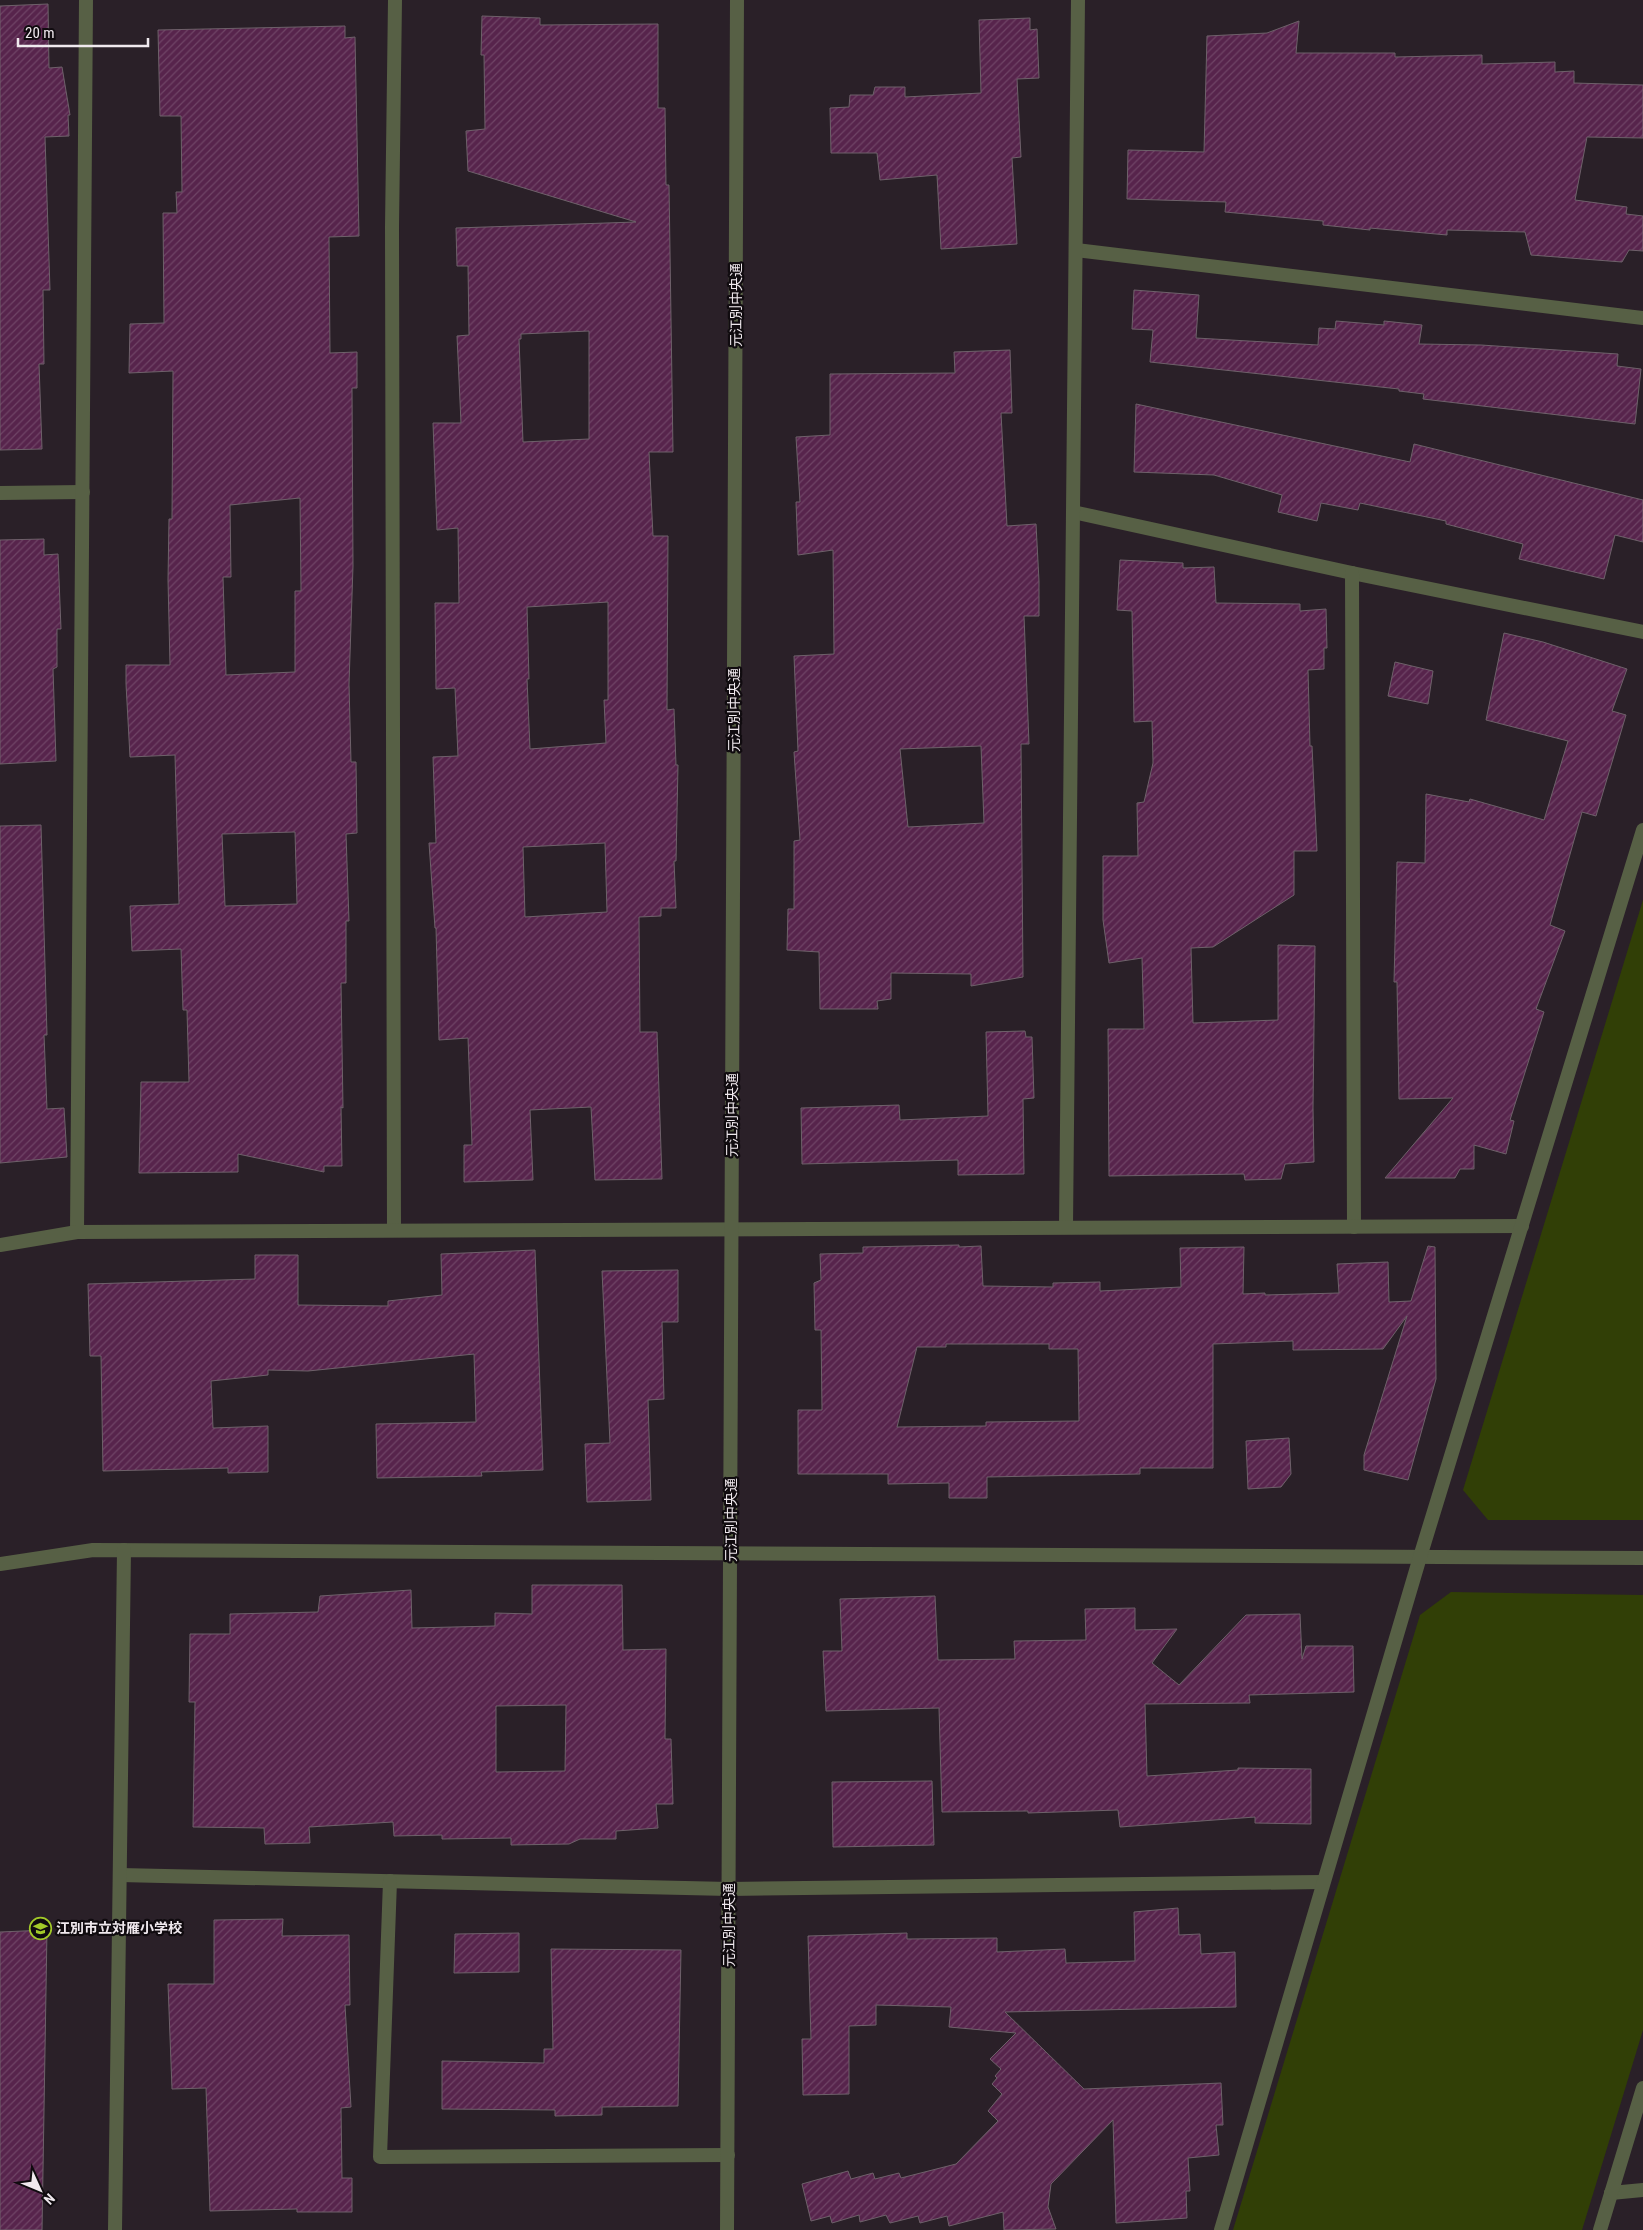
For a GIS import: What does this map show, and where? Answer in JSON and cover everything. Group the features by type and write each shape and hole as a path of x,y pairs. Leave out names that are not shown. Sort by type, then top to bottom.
{"street":[{"path":"77,1232 86,0"},
{"path":"394,1230 392,227 395,0"},
{"name":"元江別中央通","path":"728,2230 737,0"},
{"path":"1066,1227 1078,0"},
{"path":"1076,250 1643,318"},
{"path":"0,493 83,492"},
{"path":"1073,512 1352,573 1643,632"},
{"path":"1352,573 1354,1227"},
{"path":"1221,2230 1420,1557 1643,830"},
{"path":"0,1245 77,1232 1522,1226"},
{"path":"0,1564 93,1550 1643,1558"},
{"path":"115,2230 124,1550"},
{"path":"120,1875 729,1889 1324,1882"},
{"path":"390,1881 380,2157 728,2155"},
{"path":"1600,2230 1643,2088"},
{"path":"1611,2193 1643,2190"}],"green space":[{"path":"1643,900 1643,1520 1488,1520 1463,1490"},
{"path":"1451,1592 1643,1595 1643,2030 1582,2230 1233,2230 1420,1615"}],"building":[{"path":"48,4 49,68 62,67 70,115 68,115 69,136 45,137 50,290 43,290 44,364 39,364 42,449 0,450 0,6"},
{"path":"482,16 540,18 540,25 658,24 658,108 665,108 666,185 669,185 673,452 649,452 653,536 668,536 667,710 674,709 676,765 678,765 676,861 674,861 676,908 661,908 661,916 639,917 640,1032 657,1032 662,1179 595,1180 591,1107 530,1110 533,1180 464,1182 464,1145 472,1145 468,1038 439,1040 436,928 429,843 436,843 433,757 458,756 455,688 436,689 435,603 459,603 458,528 437,530 433,423 461,423 457,336 469,335 468,266 457,266 456,228 636,222 468,171 466,131 485,129 484,55 481,55","holes":["589,331 589,439 523,442 519,339 521,339 521,334","608,602 608,700 604,700 606,743 530,749 527,679 529,679 527,607","605,843 607,912 525,917 523,847"]},
{"path":"1030,18 1030,30 1037,29 1039,78 1017,79 1021,157 1012,158 1017,244 941,249 937,175 880,180 877,153 831,153 830,108 849,107 850,95 873,95 875,87 905,87 905,97 981,93 979,20"},
{"path":"1299,21 1296,53 1395,53 1395,57 1482,55 1482,64 1555,62 1555,72 1574,71 1574,83 1643,85 1643,138 1587,137 1575,200 1627,207 1626,214 1643,216 1643,251 1629,250 1622,262 1531,255 1525,232 1447,230 1447,235 1370,228 1370,230 1323,225 1323,221 1225,212 1226,202 1127,199 1128,150 1204,152 1207,36 1267,33"},
{"path":"345,26 345,38 355,37 359,236 329,237 330,353 357,352 357,388 352,388 353,566 349,684 351,762 356,762 357,833 346,834 349,921 346,921 346,983 341,983 342,1166 324,1166 324,1172 238,1154 238,1172 139,1173 141,1082 189,1082 187,1010 183,1010 181,949 132,951 130,906 179,904 175,755 130,757 126,684 126,665 170,665 168,580 169,519 172,519 173,371 129,373 130,324 164,323 163,213 177,213 176,192 182,192 181,116 160,116 158,30","holes":["300,498 301,591 295,591 295,672 226,675 223,577 231,577 230,505","295,832 297,904 225,906 222,834"]},
{"path":"1134,290 1199,295 1196,338 1318,345 1319,328 1335,329 1336,321 1384,325 1384,321 1422,325 1419,344 1481,345 1618,354 1617,366 1641,369 1635,424 1423,399 1424,394 1399,391 1399,389 1150,362 1153,330 1132,329"},
{"path":"1010,350 1012,413 1001,413 1007,526 1036,524 1039,616 1024,616 1029,744 1021,744 1023,977 971,986 971,974 891,973 891,999 877,1001 878,1009 820,1009 819,952 787,950 788,909 794,909 794,841 800,840 794,752 798,751 794,656 834,654 833,550 798,555 796,502 800,502 796,437 830,435 830,374 955,373 954,352","holes":["981,746 984,823 908,827 900,749"]},
{"path":"1136,404 1410,462 1414,444 1643,500 1643,542 1615,535 1604,579 1519,559 1523,544 1446,524 1446,521 1360,503 1358,510 1321,503 1317,521 1278,512 1282,495 1214,475 1134,472"},
{"path":"44,539 44,555 58,554 61,629 57,629 57,667 53,669 56,761 0,764 0,540"},
{"path":"1120,560 1183,563 1183,568 1214,567 1216,603 1300,604 1300,611 1326,609 1327,648 1324,648 1324,669 1308,670 1310,746 1312,746 1317,851 1294,851 1294,895 1213,947 1191,948 1193,1023 1278,1020 1278,945 1315,946 1314,1162 1285,1164 1281,1179 1245,1180 1244,1174 1109,1176 1108,1029 1144,1029 1142,958 1109,963 1103,920 1103,856 1138,856 1137,803 1144,802 1153,763 1152,721 1134,722 1132,611 1117,610"},
{"path":"1504,633 1543,642 1627,669 1612,711 1626,715 1596,816 1582,812 1550,925 1565,931 1536,1009 1544,1012 1510,1120 1514,1121 1506,1154 1474,1145 1474,1169 1460,1169 1455,1178 1385,1178 1453,1098 1399,1099 1397,982 1394,982 1397,862 1425,863 1426,794 1469,802 1470,799 1544,820 1568,741 1486,720"},
{"path":"1395,662 1433,671 1428,704 1388,696"},
{"path":"41,825 47,1035 44,1035 47,1109 64,1108 67,1157 0,1163 0,826"},
{"path":"1025,1031 1026,1037 1032,1037 1034,1098 1023,1099 1024,1174 958,1175 958,1160 802,1164 801,1108 899,1105 900,1120 988,1116 986,1032"},
{"path":"981,1246 983,1286 1053,1287 1053,1283 1100,1282 1100,1291 1181,1287 1180,1248 1244,1247 1243,1294 1339,1293 1337,1264 1388,1262 1389,1302 1411,1301 1428,1246 1435,1247 1436,1379 1408,1480 1364,1470 1364,1455 1407,1316 1383,1349 1293,1350 1293,1341 1213,1344 1213,1468 1140,1468 1140,1474 987,1477 987,1498 949,1498 949,1483 888,1484 888,1474 798,1474 798,1410 822,1410 821,1330 815,1330 814,1283 821,1280 820,1254 863,1253 863,1247","holes":["946,1344 1049,1344 1049,1349 1078,1349 1079,1421 986,1422 986,1426 897,1427 917,1347 946,1347"]},
{"path":"535,1250 543,1470 481,1472 482,1476 377,1478 376,1424 476,1422 474,1354 308,1371 268,1370 268,1375 211,1381 213,1428 268,1426 268,1472 228,1473 228,1468 103,1471 101,1356 90,1356 88,1284 255,1279 255,1255 298,1255 298,1305 388,1306 388,1301 442,1295 441,1254"},
{"path":"678,1270 678,1322 662,1322 664,1399 648,1400 651,1500 587,1502 585,1444 610,1443 602,1271"},
{"path":"1289,1438 1291,1474 1281,1487 1248,1489 1246,1441"},
{"path":"532,1585 622,1585 623,1650 666,1649 665,1739 671,1739 673,1804 656,1804 658,1828 616,1831 616,1839 580,1839 569,1844 511,1845 511,1838 442,1839 442,1835 394,1836 393,1822 309,1827 310,1843 265,1844 264,1828 193,1827 195,1702 189,1702 190,1634 230,1634 230,1614 318,1612 320,1596 411,1590 412,1628 495,1626 495,1613 532,1614","holes":["566,1705 565,1771 496,1772 496,1706"]},
{"path":"935,1596 938,1660 1015,1659 1014,1641 1086,1640 1085,1609 1135,1608 1135,1630 1177,1629 1152,1663 1179,1685 1246,1615 1300,1614 1302,1659 1306,1646 1353,1646 1354,1692 1249,1695 1250,1703 1145,1704 1147,1776 1238,1770 1238,1768 1311,1769 1311,1824 1255,1823 1255,1817 1120,1827 1118,1810 1028,1813 1028,1811 942,1812 939,1708 826,1711 823,1651 842,1651 840,1599"},
{"path":"932,1781 934,1845 833,1847 832,1782"},
{"path":"1178,1908 1179,1935 1200,1934 1201,1954 1235,1952 1236,2007 1005,2012 1084,2089 1221,2083 1223,2125 1216,2125 1219,2155 1188,2158 1190,2191 1186,2191 1187,2218 1116,2223 1113,2120 1051,2184 1048,2207 1056,2229 1004,2230 1003,2212 949,2226 947,2216 920,2223 918,2216 890,2223 886,2215 860,2222 859,2215 832,2223 830,2216 811,2221 802,2184 848,2171 851,2179 873,2173 875,2179 899,2173 901,2178 956,2164 998,2121 988,2111 1002,2094 992,2084 997,2078 995,2076 1001,2069 990,2059 1016,2033 949,2027 951,2007 876,2005 876,2025 849,2026 849,2094 803,2095 802,2039 811,2039 808,1936 907,1933 907,1939 997,1938 997,1952 1065,1949 1066,1963 1135,1961 1134,1912"},
{"path":"283,1919 282,1936 349,1935 350,2005 345,2005 351,2107 341,2108 342,2178 352,2178 352,2212 297,2212 297,2209 210,2211 206,2088 172,2089 168,1984 214,1984 214,1920"},
{"path":"47,1930 42,2230 0,2230 0,1932"},
{"path":"519,1933 519,1972 454,1973 455,1934"},
{"path":"551,1949 681,1950 678,2106 602,2107 602,2115 555,2116 555,2110 442,2109 442,2061 544,2063 544,2049 553,2049"}],"place":[{"name":"江別市立対雁小学校","path":"40,1928"}]}
